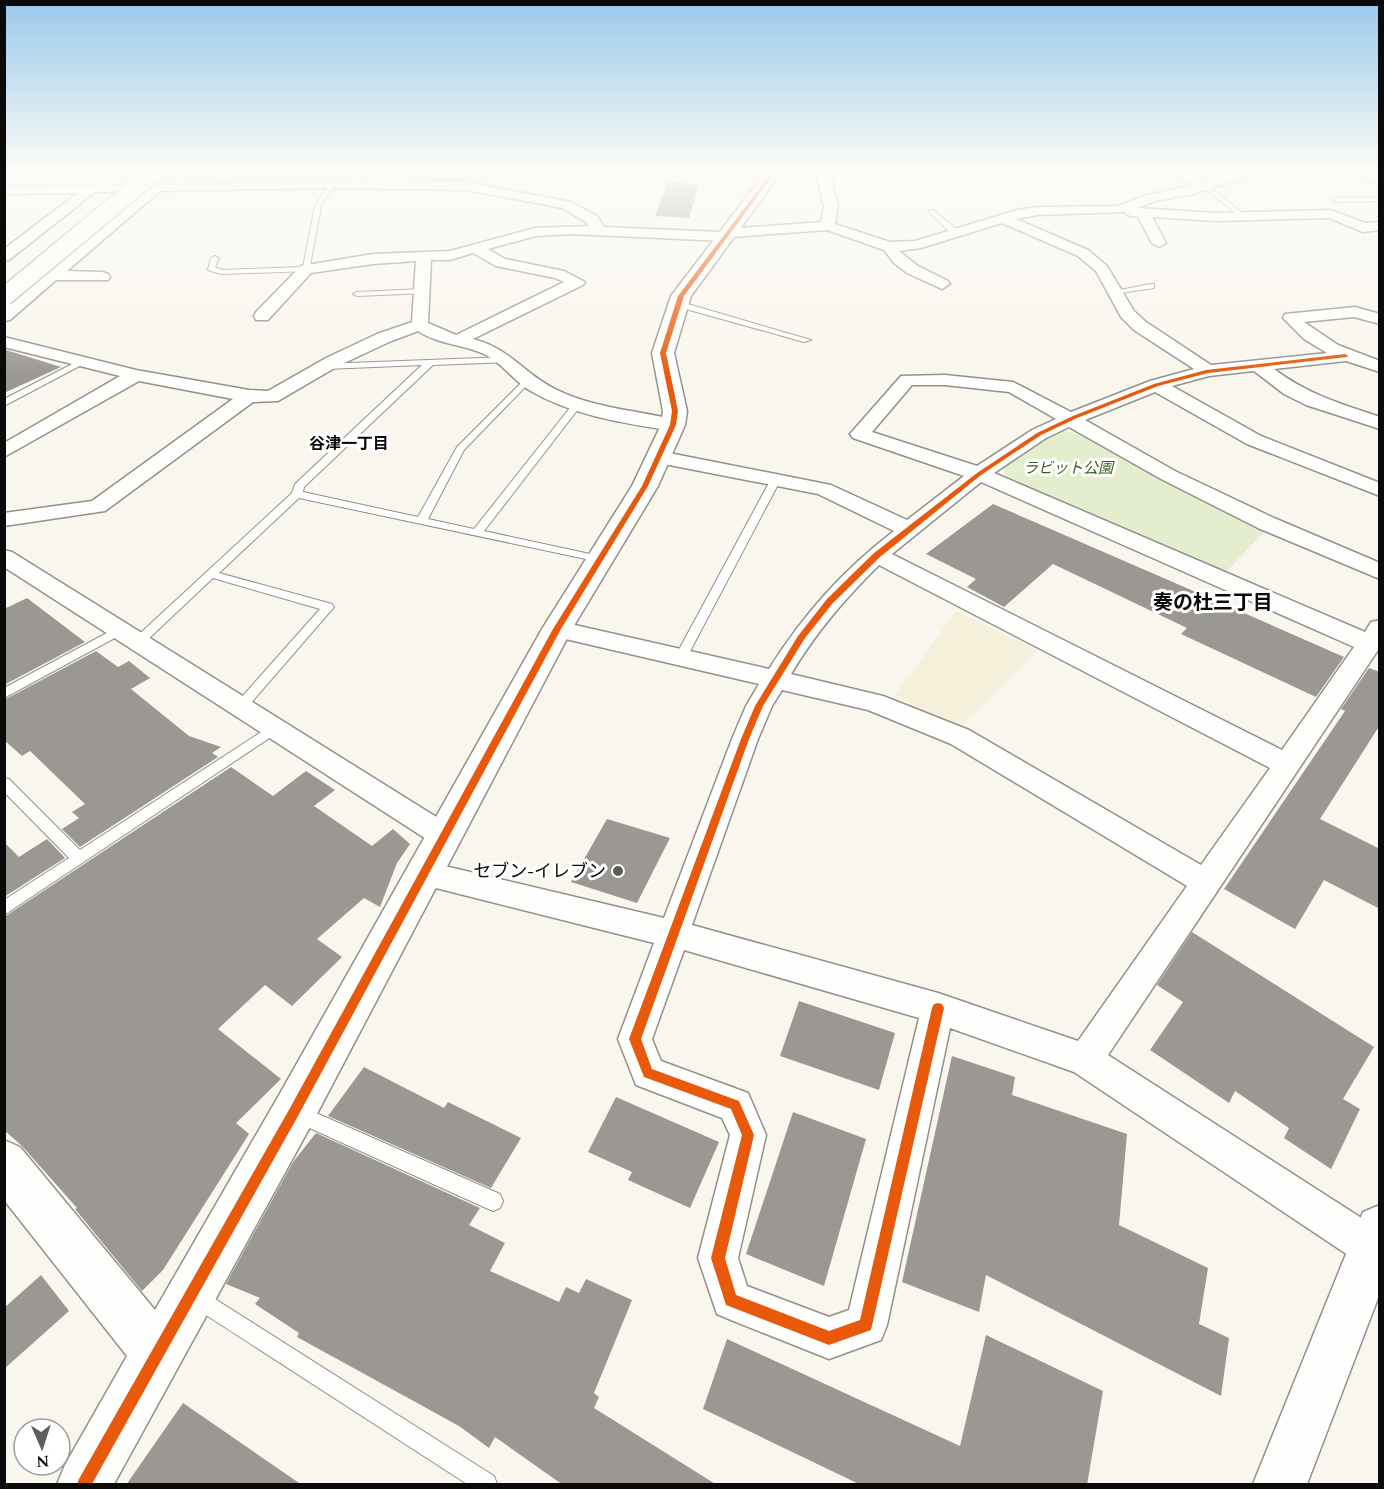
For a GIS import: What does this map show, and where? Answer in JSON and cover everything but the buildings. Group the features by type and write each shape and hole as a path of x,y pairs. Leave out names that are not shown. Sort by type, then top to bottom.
{"street":[{"path":"4,257 26,239"},
{"path":"4,275 48,239"},
{"path":"4,297 73,239"},
{"path":"4,316 96,239"},
{"path":"262,316 306,269 373,259 450,255 509,239"},
{"path":"84,1485 294,1112 557,629 659,457 673,425 675,411 663,353 681,296 723,239"},
{"path":"867,239 889,247 916,245 937,239"},
{"path":"1052,239 1083,253 1102,269 1127,314 1144,330 1208,371"},
{"path":"889,247 896,258 907,267 942,284"},
{"path":"456,341 577,282 559,274 501,263 476,249"},
{"path":"420,325 424,256"},
{"path":"54,275 102,277"},
{"path":"1380,319 1355,312 1291,318 1300,329 1345,356 1380,367"},
{"path":"420,325 433,335 491,350 507,360 527,380 576,406 673,425"},
{"path":"4,342 136,375 249,396 271,397 383,338 420,325"},
{"path":"938,1008 866,1325 829,1338 731,1300 718,1258 748,1136 735,1105 648,1073 635,1039 745,739 774,679 802,636 830,601 877,555 979,474 1039,434 1156,385 1208,371 1345,356"},
{"path":"1257,365 1290,390 1313,401 1380,423"},
{"path":"4,451 136,375"},
{"path":"1085,1060 1374,636 979,474 860,434 907,380 945,380 1012,387 1168,475 1250,515 1380,572"},
{"path":"1156,385 1254,440 1296,459 1380,490"},
{"path":"4,520 98,507 249,396"},
{"path":"659,457 824,489 881,514 907,529"},
{"path":"877,555 1287,765"},
{"path":"4,557 444,836"},
{"path":"557,629 874,702 960,737 1205,882"},
{"path":"424,873 674,934 938,1008 1085,1060 1377,1243 1280,1485"},
{"path":"4,1163 158,1354"}],"lane":[{"path":"215,258 211,268 221,272 306,269 312,239"},
{"path":"1113,292 1151,286"},
{"path":"357,294 423,291"},
{"path":"678,304 807,340"},
{"path":"326,366 507,360"},
{"path":"4,403 85,361"},
{"path":"4,694 129,636 211,574 297,494 299,486 430,363"},
{"path":"421,521 460,449 527,380"},
{"path":"477,532 576,406"},
{"path":"681,657 776,479"},
{"path":"297,494 600,559"},
{"path":"211,574 328,607 240,707"},
{"path":"4,909 275,728"},
{"path":"4,783 79,859"},
{"path":"294,1112 493,1201"},
{"path":"192,1294 486,1485"}],"shaded area":[{"path":"956,611 1038,651 961,726 894,697"}],"green space":[{"name":"ラビット公園","path":"1055,430 1076,433 1265,531 1225,573 1006,479 1003,466"}],"cycle path":[{"path":"84,1484 294,1112 557,629 645,486 673,425 675,411 663,353 681,296 723,239"},
{"path":"938,1008 866,1325 829,1338 731,1300 718,1258 748,1135 735,1105 648,1073 635,1039 745,739 759,706 802,636 830,601 877,555 979,474 1039,434 1156,385 1208,371 1345,356"}],"place":[{"name":"セブン-イレブン","path":"618,871"}],"district":[{"name":"谷津一丁目","path":"349,444"},
{"name":"奏の杜三丁目","path":"1213,603"}]}
